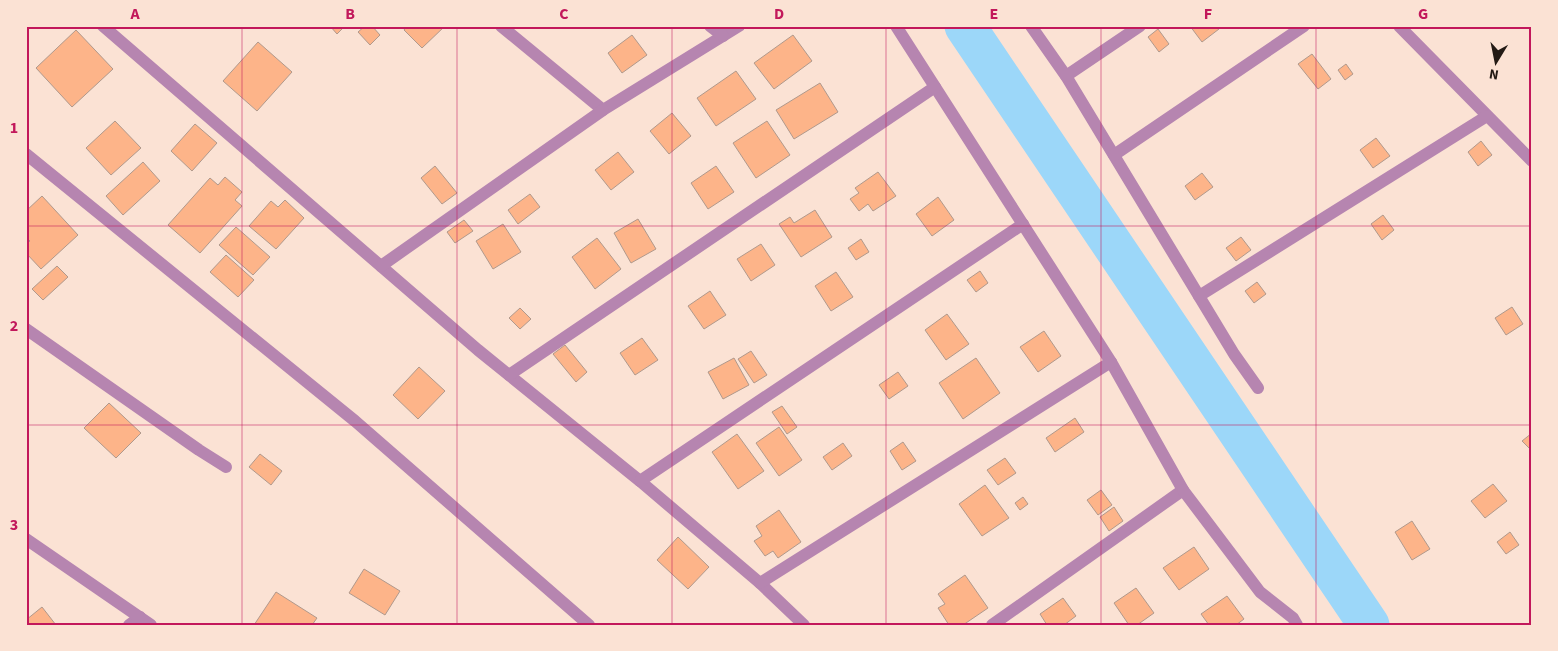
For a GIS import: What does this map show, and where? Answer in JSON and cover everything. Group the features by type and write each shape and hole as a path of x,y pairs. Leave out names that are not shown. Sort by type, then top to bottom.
{"street":[{"path":"103,26 509,375 640,481 760,583 804,625"},
{"path":"501,26 602,110"},
{"path":"710,26 723,36"},
{"path":"382,266 602,110 739,26"},
{"path":"896,26 1111,362 1183,490 1260,592 1292,623"},
{"path":"1031,26 1066,76 1234,354 1258,388"},
{"path":"1066,76 1140,26"},
{"path":"1114,155 1304,26"},
{"path":"1399,26 1532,161"},
{"path":"509,375 935,86"},
{"path":"1199,296 1487,116"},
{"path":"26,154 355,421 589,625"},
{"path":"640,481 1023,224"},
{"path":"26,329 226,467"},
{"path":"760,583 1111,362"},
{"path":"992,625 1183,490"},
{"path":"29,545 151,625"},
{"path":"129,625 140,617"}],"building":[{"path":"330,26 345,26 337,34"},
{"path":"365,26 372,26 380,35 370,45 358,32"},
{"path":"407,26 445,26 422,48 404,30"},
{"path":"1190,26 1217,26 1219,29 1202,42"},
{"path":"1158,29 1169,44 1159,52 1148,37"},
{"path":"76,30 113,69 72,107 36,68"},
{"path":"632,35 647,55 622,73 608,53"},
{"path":"793,35 812,61 774,89 754,63"},
{"path":"258,42 292,72 257,111 223,81"},
{"path":"1312,54 1331,79 1318,89 1298,64"},
{"path":"1346,64 1353,74 1345,80 1338,70"},
{"path":"736,71 756,99 716,126 697,98"},
{"path":"820,83 838,112 794,139 776,110"},
{"path":"672,113 691,136 669,154 650,131"},
{"path":"115,121 141,148 111,175 86,148"},
{"path":"767,121 790,155 756,178 733,143"},
{"path":"195,124 217,143 192,171 171,151"},
{"path":"1376,138 1390,156 1373,168 1360,150"},
{"path":"1481,141 1492,155 1478,166 1468,152"},
{"path":"618,152 634,172 611,190 595,170"},
{"path":"143,162 160,181 123,215 106,196"},
{"path":"435,166 457,193 442,204 421,178"},
{"path":"716,166 734,192 708,209 691,183"},
{"path":"878,172 896,196 873,211 868,204 859,211 850,199 859,193 855,188"},
{"path":"1202,173 1213,187 1195,200 1185,186"},
{"path":"225,177 242,192 235,200 242,206 200,253 168,225 210,178 218,185"},
{"path":"530,194 540,207 518,224 508,210"},
{"path":"42,196 78,235 41,269 26,253 26,244 30,241 26,237 26,211"},
{"path":"938,197 954,220 932,236 916,214"},
{"path":"285,200 304,218 276,249 249,226 271,201 278,207"},
{"path":"815,210 832,237 801,257 779,224 790,217 794,223"},
{"path":"1383,215 1394,230 1382,240 1371,224"},
{"path":"638,219 656,249 631,263 614,233"},
{"path":"464,220 473,231 455,243 447,232"},
{"path":"503,224 521,252 493,269 476,241"},
{"path":"236,227 270,257 253,275 219,245"},
{"path":"1241,237 1251,250 1236,261 1226,248"},
{"path":"597,238 621,269 595,289 572,257"},
{"path":"861,239 869,252 856,260 848,248"},
{"path":"761,244 775,265 751,281 737,259"},
{"path":"226,255 254,280 238,297 210,272"},
{"path":"57,266 68,277 43,300 32,289"},
{"path":"980,271 988,283 976,292 967,280"},
{"path":"836,272 853,297 831,311 815,286"},
{"path":"1257,282 1266,294 1254,303 1245,291"},
{"path":"710,291 726,315 704,329 688,306"},
{"path":"1512,307 1523,324 1506,335 1495,318"},
{"path":"520,308 531,319 520,329 509,318"},
{"path":"947,314 969,344 946,360 925,330"},
{"path":"1044,331 1061,356 1038,372 1020,347"},
{"path":"642,338 658,360 635,375 620,353"},
{"path":"565,345 587,372 576,382 553,354"},
{"path":"751,351 767,375 754,383 738,359"},
{"path":"734,358 749,385 723,399 708,372"},
{"path":"976,358 1000,393 963,419 939,383"},
{"path":"419,367 445,391 418,419 393,395"},
{"path":"898,372 908,386 889,399 879,385"},
{"path":"109,403 141,433 116,458 84,428"},
{"path":"782,406 797,427 787,434 772,412"},
{"path":"1075,418 1084,432 1055,452 1046,438"},
{"path":"779,427 802,460 779,476 756,443"},
{"path":"1532,433 1532,451 1522,441"},
{"path":"737,434 764,471 738,489 712,452"},
{"path":"903,442 916,461 902,470 890,451"},
{"path":"843,443 852,456 832,470 823,457"},
{"path":"260,454 282,471 271,485 249,467"},
{"path":"1005,458 1016,473 998,485 987,470"},
{"path":"1493,484 1507,501 1485,518 1471,501"},
{"path":"985,485 1009,518 982,536 959,504"},
{"path":"1101,490 1112,505 1098,515 1087,500"},
{"path":"1023,497 1028,504 1020,510 1015,503"},
{"path":"1114,507 1123,521 1109,531 1100,517"},
{"path":"779,510 801,542 778,558 773,551 765,556 754,541 762,536 756,526"},
{"path":"1412,521 1430,549 1412,560 1395,532"},
{"path":"1510,532 1519,545 1506,554 1497,542"},
{"path":"678,537 709,567 688,589 657,560"},
{"path":"1194,547 1209,569 1179,590 1163,568"},
{"path":"364,569 400,591 385,615 349,593"},
{"path":"965,575 988,608 963,625 949,625 938,608 945,604 938,594"},
{"path":"1136,588 1154,613 1137,625 1129,625 1114,603"},
{"path":"276,592 317,618 312,625 254,625"},
{"path":"1227,596 1244,619 1236,625 1209,625 1201,614"},
{"path":"1063,598 1076,616 1064,625 1047,625 1040,614"},
{"path":"42,607 56,625 27,625 26,620"}],"waterway":[{"path":"965,26 1369,625"}]}
